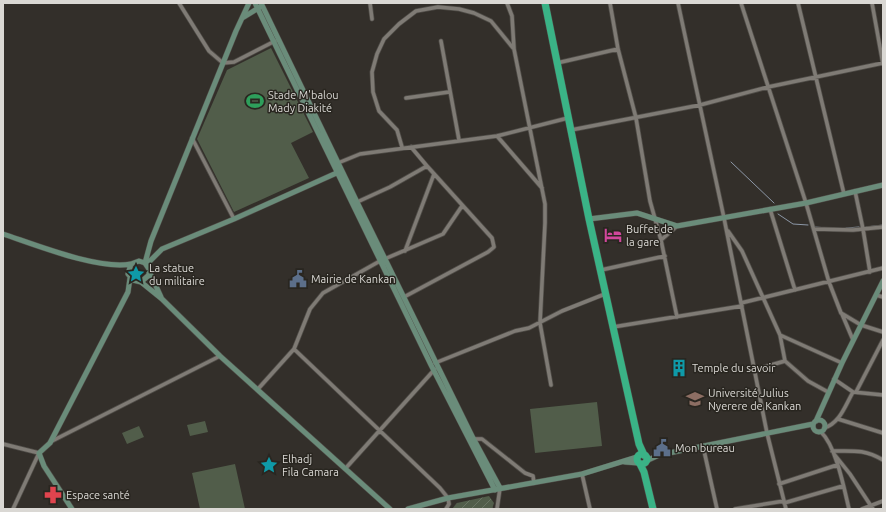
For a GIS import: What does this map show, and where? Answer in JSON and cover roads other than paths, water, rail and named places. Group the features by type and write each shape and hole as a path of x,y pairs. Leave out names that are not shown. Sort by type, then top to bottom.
{"highway":[{"path":"546,3 589,219 653,509"}],"main road":[{"path":"162,299 146,264 147,254 192,138 236,31 250,3"},
{"path":"254,3 276,41 338,163 340,171"},
{"path":"244,17 262,4 276,41 383,260 432,368 500,488"},
{"path":"146,264 159,250 234,219 340,171"},
{"path":"589,219 637,213 677,226 806,203 883,185"},
{"path":"3,234 82,258 119,266 131,264 147,254"},
{"path":"152,241 159,250"},
{"path":"139,260 146,264"},
{"path":"383,260 438,364 494,490"},
{"path":"128,292 131,264"},
{"path":"119,266 129,276 162,299 220,356 390,509"},
{"path":"72,509 44,466 38,453 50,443 128,292 139,282 147,278 149,271"},
{"path":"408,509 420,508 448,498 582,474 624,461 659,456 814,422 823,422 823,430 814,431 814,422 883,281"}],"street":[{"path":"179,3 209,51 223,63 234,62 276,41"},
{"path":"370,3 372,18"},
{"path":"507,3 512,16 514,49 542,188 545,223 540,323 551,385"},
{"path":"610,3 618,49 636,118 650,201 662,240 677,317"},
{"path":"678,3 724,218 767,433 786,509"},
{"path":"741,3 806,203 829,282 853,340"},
{"path":"798,3 844,194"},
{"path":"571,130 700,105 768,87 883,64 872,3"},
{"path":"402,147 397,130 379,111 373,92 372,72 377,54 384,39 399,24 416,11 438,7 459,8 491,21 514,49"},
{"path":"441,41 449,92 459,140"},
{"path":"557,63 618,49"},
{"path":"406,98 449,92"},
{"path":"338,163 360,154 402,147 497,136 568,118"},
{"path":"497,136 542,188"},
{"path":"192,138 234,219"},
{"path":"404,298 488,252 494,247 492,238 411,147"},
{"path":"355,203 390,187 427,166"},
{"path":"405,251 434,174"},
{"path":"855,191 870,272"},
{"path":"258,390 294,349 314,302 323,293 383,260 443,234 462,206"},
{"path":"770,209 795,290"},
{"path":"662,240 677,226"},
{"path":"814,229 863,229 883,227"},
{"path":"726,229 742,251 780,335 784,361 808,381 828,392"},
{"path":"601,270 665,256"},
{"path":"613,327 677,317 741,304 883,268"},
{"path":"345,469 432,368 438,364 540,323 562,311 606,293"},
{"path":"876,295 883,297"},
{"path":"841,313 861,325 883,332"},
{"path":"780,335 842,364"},
{"path":"848,509 837,465 823,430 831,426 838,419 883,340"},
{"path":"294,349 380,430 448,498 449,504 446,509"},
{"path":"50,443 220,356"},
{"path":"754,370 784,361"},
{"path":"834,380 854,392 883,395"},
{"path":"838,419 883,433"},
{"path":"471,439 482,439 525,473 533,476 534,483"},
{"path":"3,444 38,453 13,509"},
{"path":"703,446 717,509"},
{"path":"832,451 859,450 870,453 883,460"},
{"path":"832,451 850,474 872,508"},
{"path":"779,484 837,465"},
{"path":"582,474 590,509"},
{"path":"735,509 784,502 843,486"},
{"path":"497,509 500,488"},
{"path":"494,490 500,496"},
{"path":"862,509 872,508 883,501"}],"waterway":[{"path":"731,162 774,203"},
{"path":"778,214 793,224 808,225"},
{"path":"866,227 883,225"},
{"path":"815,227 828,228"},
{"path":"846,228 859,227"}],"place":[{"name":"Stade M'balou Mady Diakité","path":"255,101"},
{"name":"Buffet de la gare","path":"613,235"},
{"name":"La statue du militaire","path":"136,274"},
{"name":"Mairie de Kankan","path":"298,279"},
{"name":"Temple du savoir","path":"679,368"},
{"name":"Université Julius Nyerere de Kankan","path":"695,399"},
{"name":"Mon bureau","path":"662,448"},
{"name":"Elhadj Fila Camara","path":"269,465"},
{"name":"Espace santé","path":"53,495"}]}
